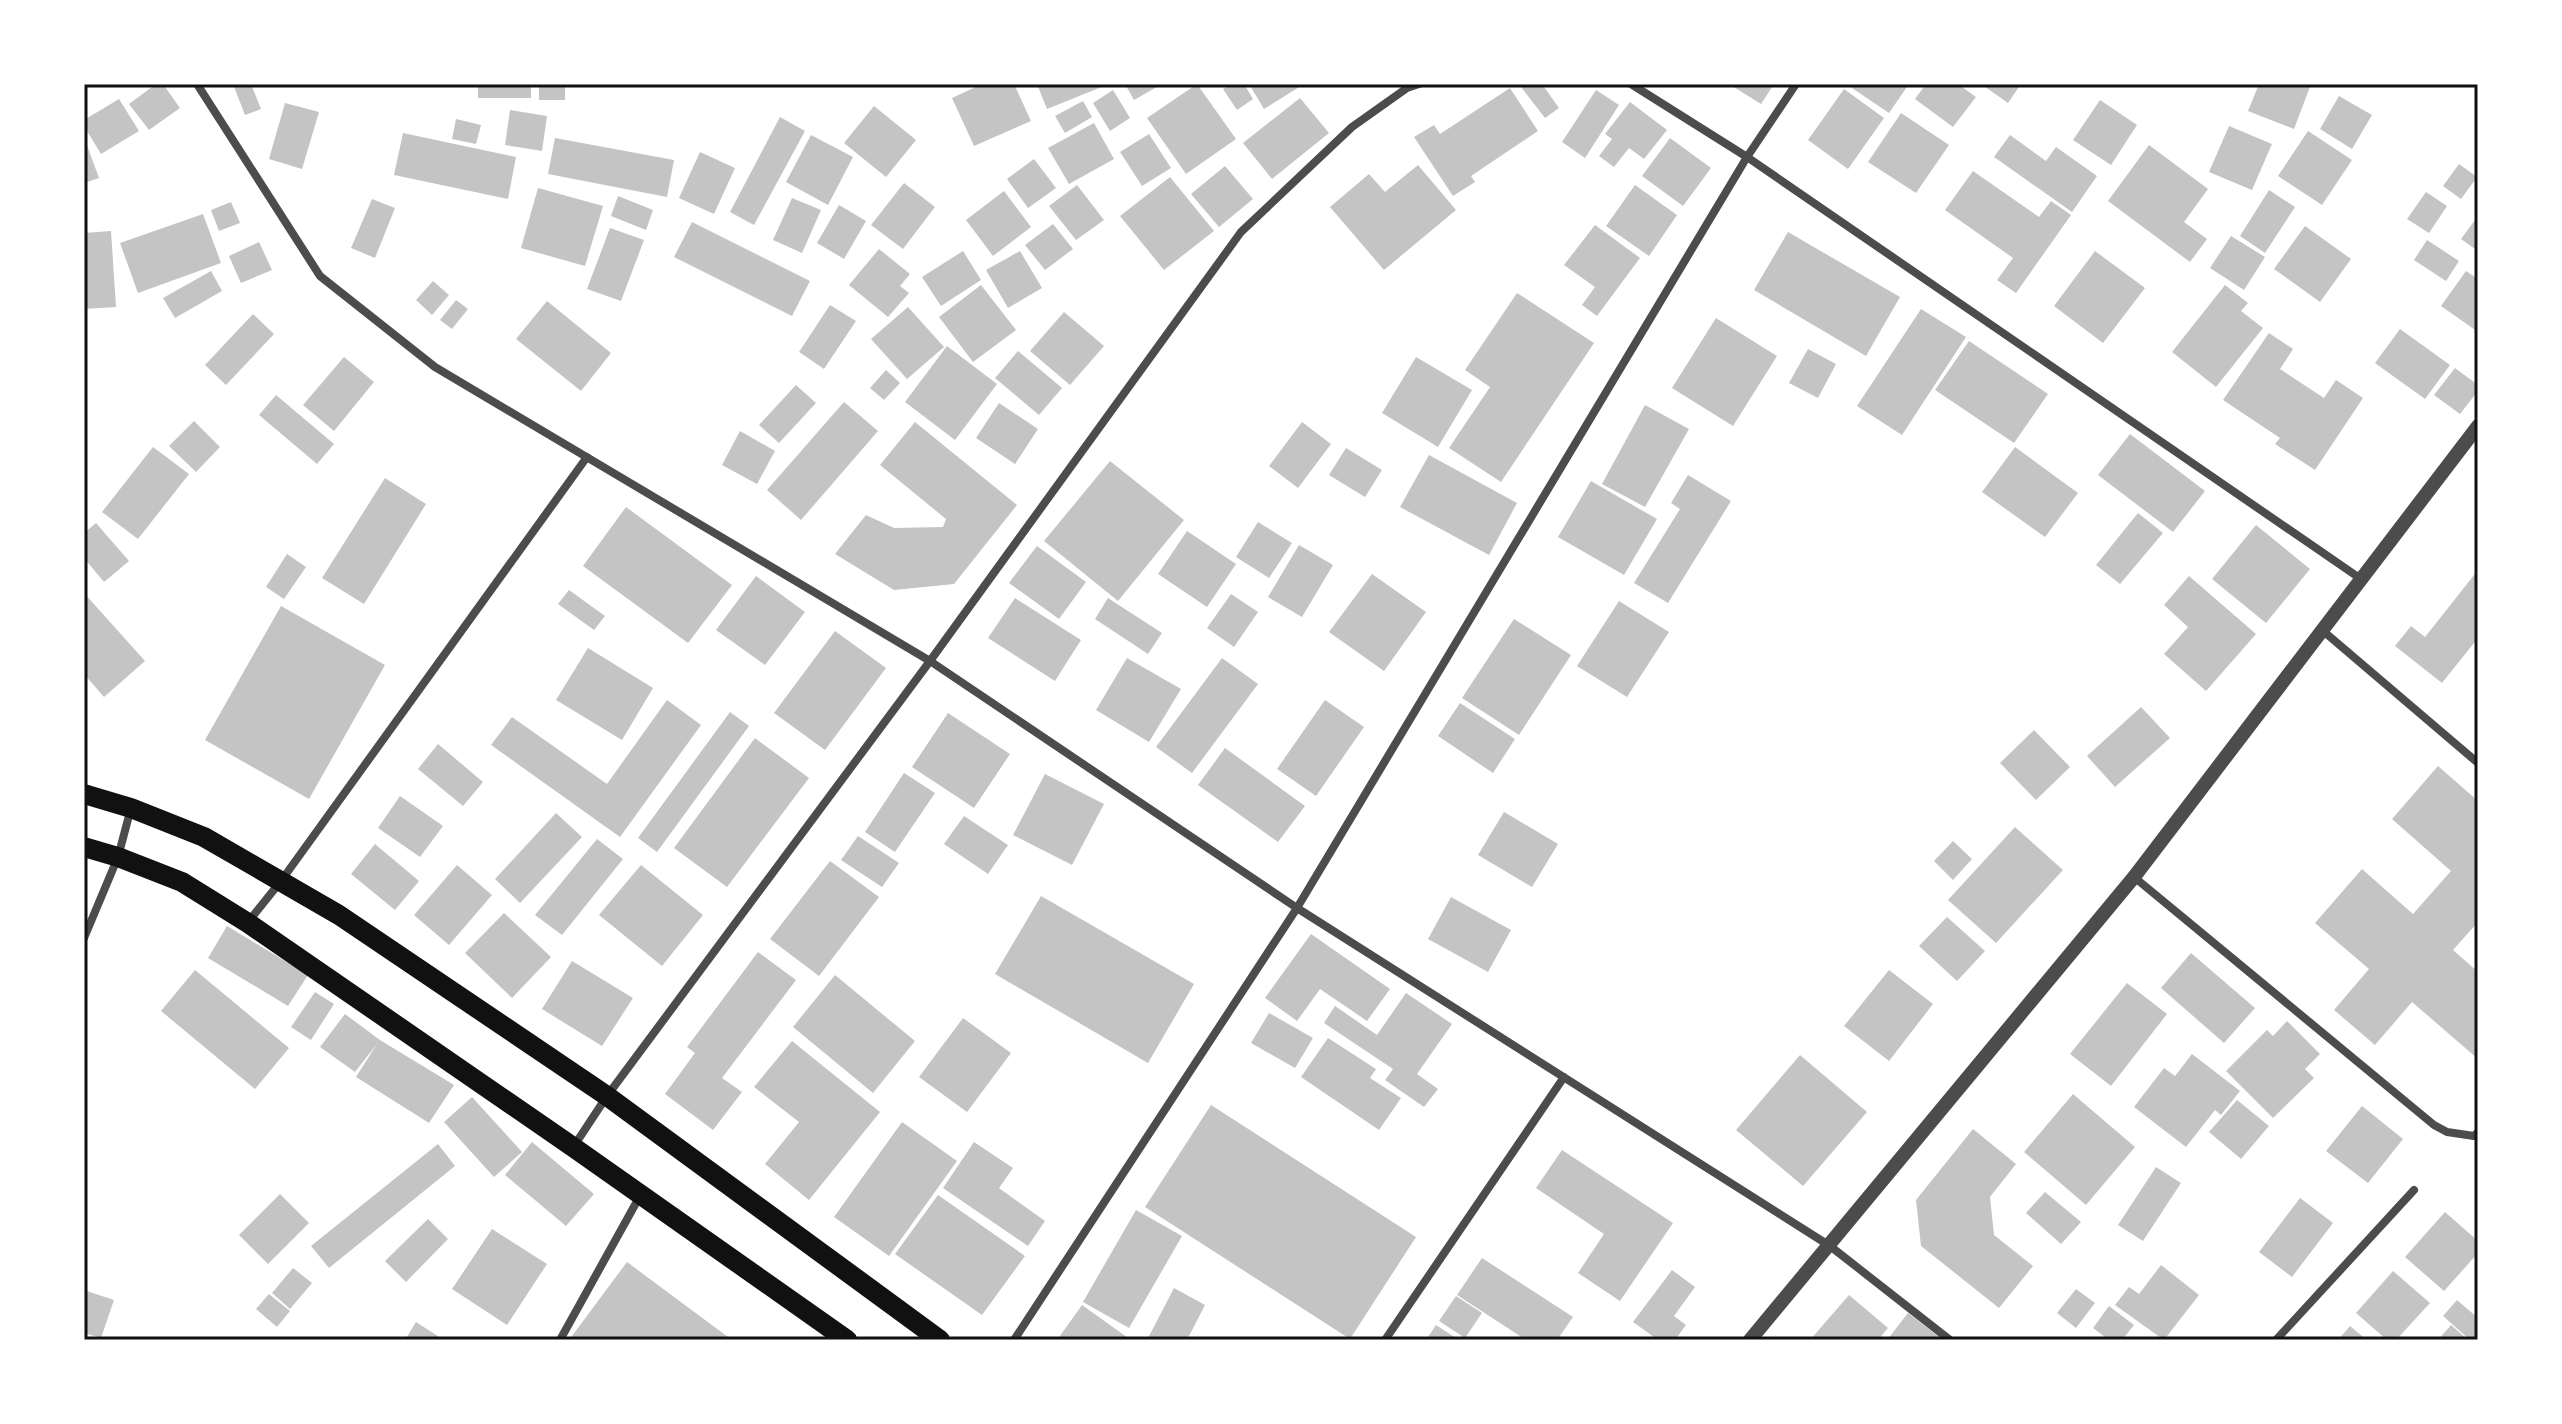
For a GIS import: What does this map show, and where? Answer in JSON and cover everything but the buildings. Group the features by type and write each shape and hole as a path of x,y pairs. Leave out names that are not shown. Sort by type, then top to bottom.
{"main road":[{"path":"84,794 131,808 204,837 339,915 607,1096 940,1340"},
{"path":"84,847 182,882 248,923 847,1340"}],"street":[{"path":"197,84 320,276 435,367 930,661 1297,908 1830,1246 1950,1340"},
{"path":"573,1147 607,1096 930,661 1241,232 1352,127 1407,88 1419,84"},
{"path":"1631,84 1747,157 2361,579"},
{"path":"1014,1340 1297,908 1747,157 1796,84"},
{"path":"1750,1340 2134,877 2478,426"},
{"path":"248,923 587,457"},
{"path":"2322,630 2478,763"},
{"path":"84,938 118,857 131,808"},
{"path":"2134,877 2434,1125 2447,1132 2474,1136 2478,1132"},
{"path":"1385,1340 1564,1077"},
{"path":"2276,1340 2414,1190"},
{"path":"560,1340 641,1194"}]}
